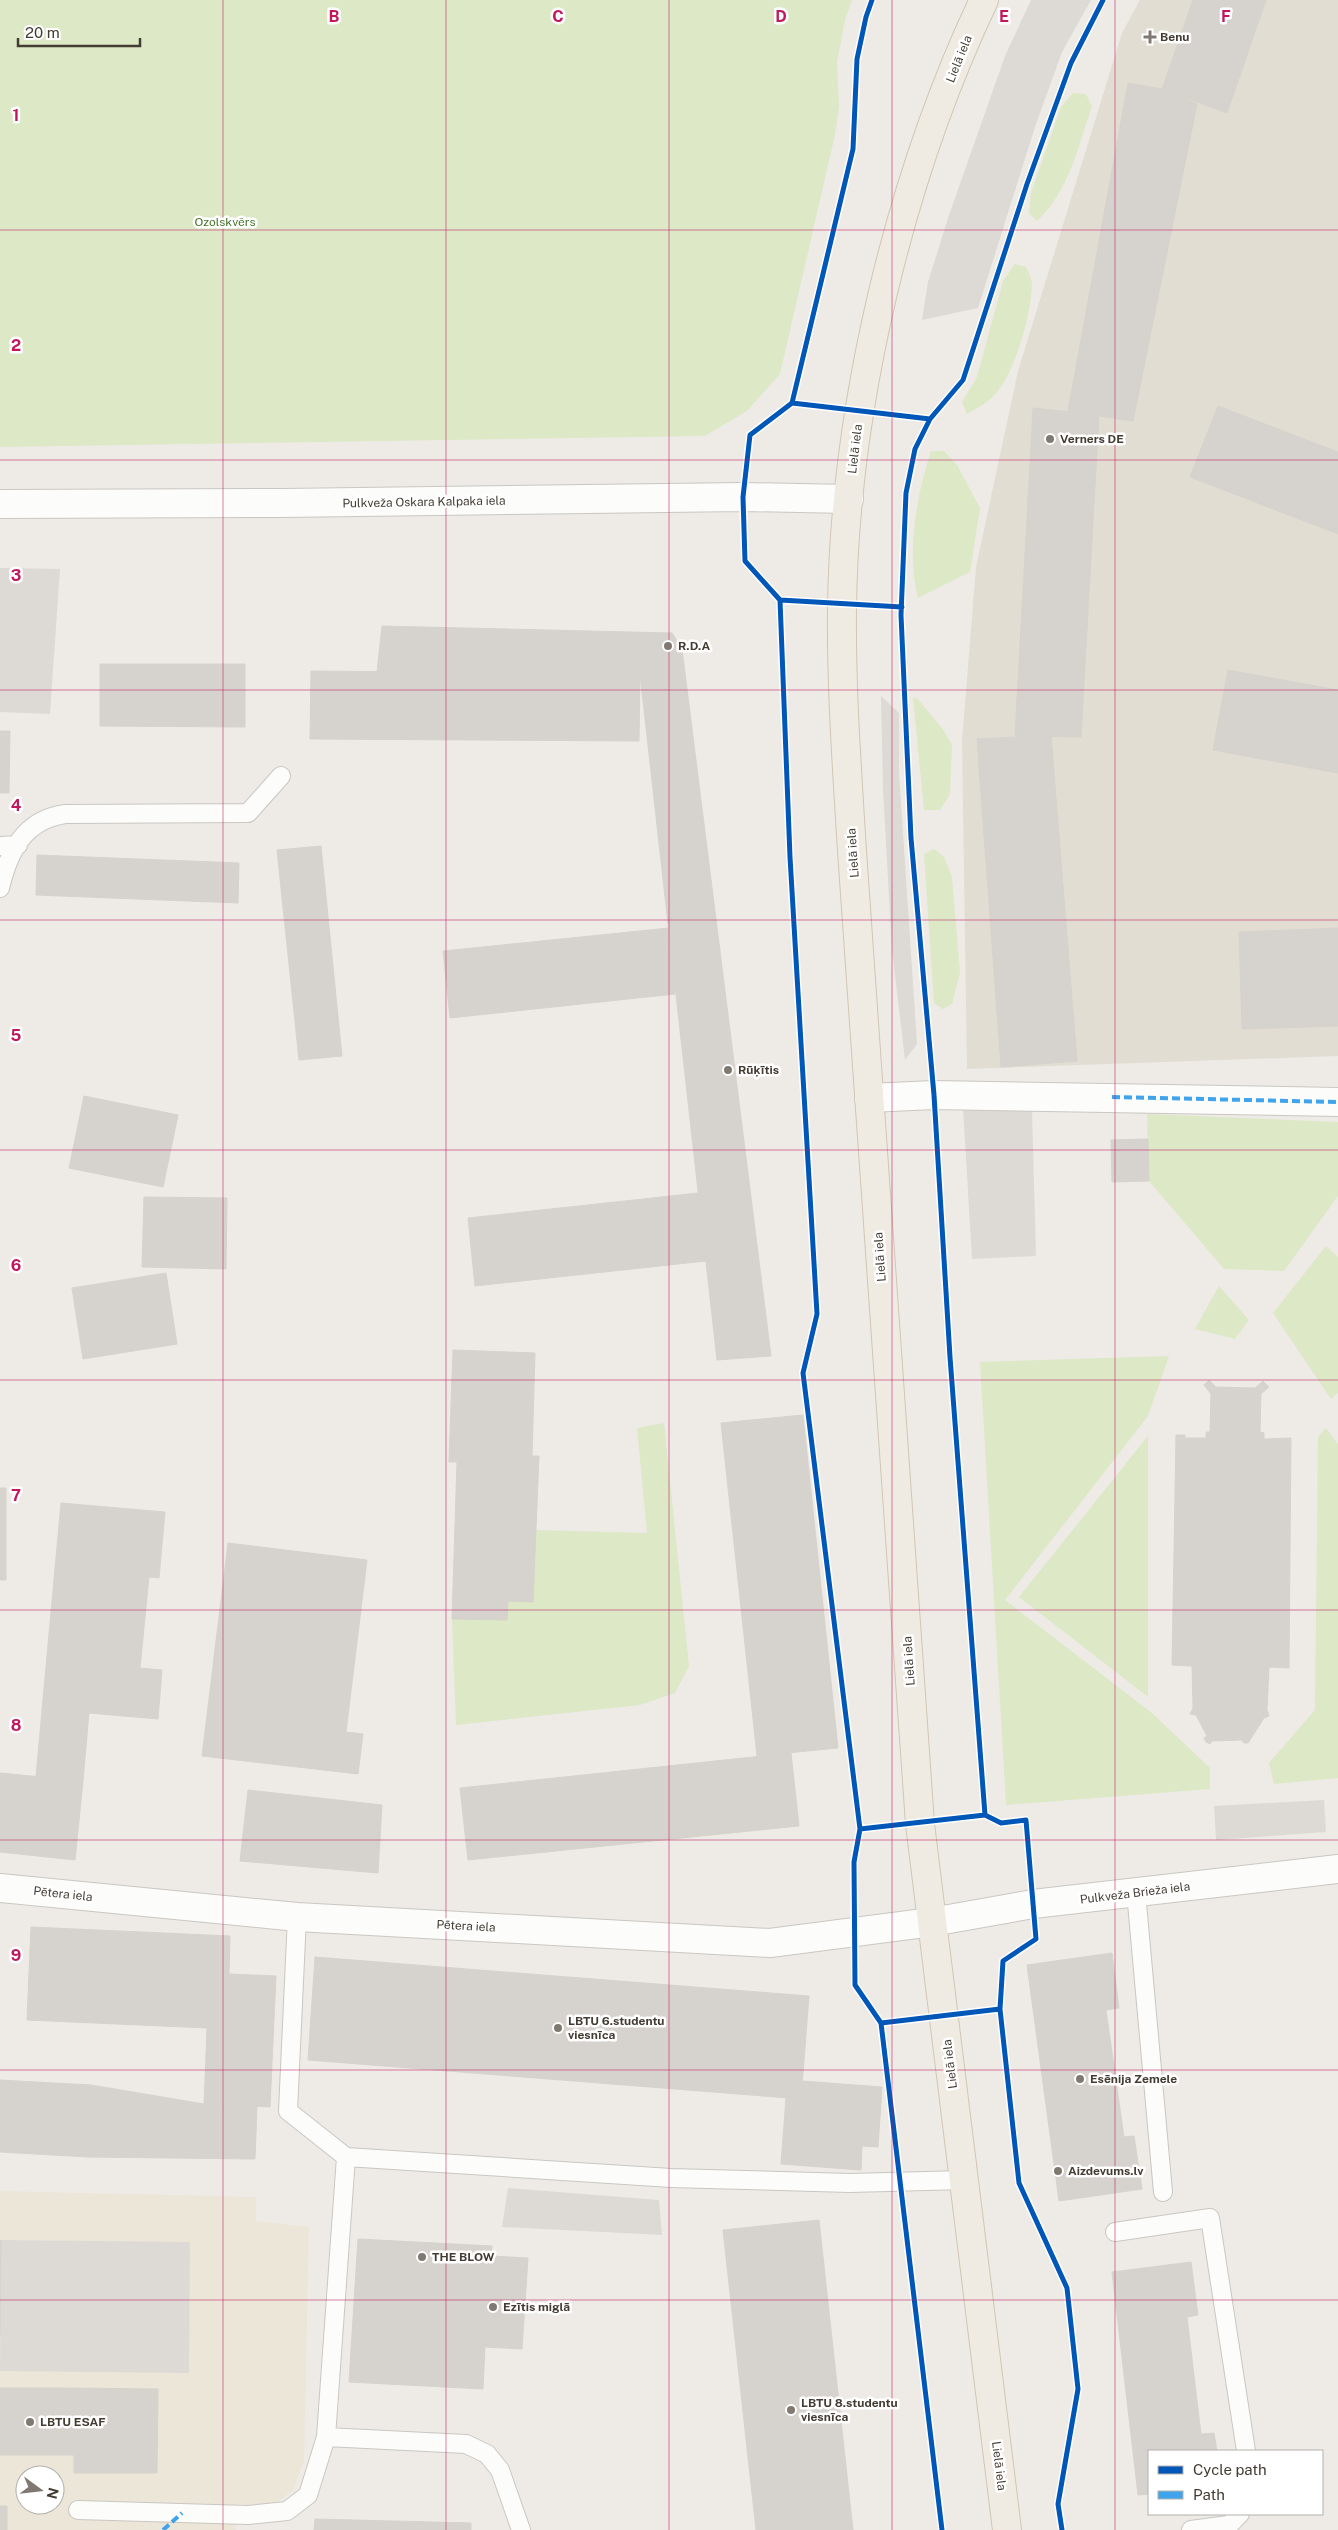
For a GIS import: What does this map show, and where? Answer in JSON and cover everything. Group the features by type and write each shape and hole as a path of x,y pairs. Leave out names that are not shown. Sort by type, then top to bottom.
{"main road":[{"name":"Lielā iela","path":"984,0 948,88 910,196 883,298 864,383 849,500 842,604 843,710 920,1824 1007,2530"}],"street":[{"name":"Pulkveža Oskara Kalpaka iela","path":"0,504 283,503 743,497 849,500"},
{"path":"869,1098 934,1095 1338,1102"},
{"name":"Pulkveža Brieža iela","path":"932,1922 1033,1904 1338,1869"},
{"name":"Pētera iela","path":"0,1888 297,1917 770,1943 932,1922"}],"lane":[{"path":"0,888 4,871 27,829 48,817 65,814 248,812 281,776"},
{"path":"0,846 18,845"},
{"path":"1136,1892 1163,2192"},
{"path":"297,1917 288,2111 346,2157 671,2178 850,2183 964,2180"},
{"path":"78,2510 248,2515 287,2511 308,2495 326,2437 346,2157"},
{"path":"1115,2232 1210,2218 1246,2450"},
{"path":"326,2437 466,2444 487,2454 500,2470 521,2530"},
{"path":"1192,2530 1229,2526 1239,2515"}],"shaded area":[{"path":"1031,0 1091,0 1062,52 1035,127 978,308 922,320 928,282 949,215 1005,56"},
{"path":"1140,0 1338,0 1338,1056 967,1069 962,741 976,567 1018,371 1122,33"},
{"path":"0,568 60,569 50,714 0,712"},
{"path":"881,696 899,713 899,772 917,1044 905,1060 892,950 883,790"},
{"path":"963,1108 1032,1110 1036,1256 972,1259"},
{"path":"1324,1800 1326,1832 1216,1840 1214,1806"},
{"path":"508,2188 659,2200 662,2235 502,2227"},
{"path":"0,2191 256,2197 256,2221 309,2227 304,2461 293,2490 273,2506 236,2504 236,2530 0,2530"},
{"path":"1,2240 190,2242 189,2373 0,2371"}],"green space":[{"name":"Ozolskvērs","path":"0,0 852,0 845,20 837,62 839,107 835,135 780,374 747,411 705,436 0,447"},
{"path":"1073,93 1086,94 1092,106 1065,182 1048,209 1037,221 1029,213 1031,193 1061,107"},
{"path":"1015,264 1026,267 1032,283 1029,310 1022,338 1012,366 1000,388 989,400 967,414 962,402 977,377 1003,281"},
{"path":"931,451 944,451 957,465 980,508 970,572 918,598 913,562 913,543 921,486"},
{"path":"913,697 918,699 944,731 952,745 950,794 940,810 924,810"},
{"path":"934,849 944,857 952,877 960,973 952,1004 943,1009 934,1003 924,854"},
{"path":"1147,1114 1338,1122 1338,1196 1284,1271 1224,1269 1149,1181"},
{"path":"1326,1246 1338,1257 1338,1393 1331,1399 1273,1313"},
{"path":"1219,1286 1249,1320 1235,1339 1195,1329"},
{"path":"1169,1356 1148,1416 1005,1600 1152,1713 1210,1768 1210,1789 1006,1805 980,1362"},
{"path":"664,1423 689,1666 675,1693 640,1705 456,1725 452,1619 507,1620 508,1601 533,1601 536,1530 647,1533 637,1428"},
{"path":"1326,1428 1338,1444 1338,1778 1274,1784 1269,1763 1315,1710 1318,1437"},
{"path":"1148,1436 1148,1697 1019,1597"}],"building":[{"path":"1193,0 1266,0 1227,113 1162,89"},
{"path":"1128,83 1162,89 1197,104 1133,421 1068,411"},
{"path":"1218,406 1338,452 1338,534 1190,477"},
{"path":"1033,408 1099,415 1081,737 1015,736"},
{"path":"382,626 672,633 682,649 771,1356 717,1360 640,674 377,672"},
{"path":"100,664 245,664 245,727 100,726"},
{"path":"1228,670 1338,690 1338,773 1213,750"},
{"path":"311,671 640,674 639,741 310,739"},
{"path":"0,731 10,731 9,793 0,793"},
{"path":"1051,735 1077,1061 1001,1067 977,739"},
{"path":"321,846 342,1056 299,1060 277,850"},
{"path":"37,855 239,863 238,903 36,895"},
{"path":"669,928 675,994 450,1018 443,951"},
{"path":"1338,928 1338,1026 1242,1029 1239,932"},
{"path":"84,1096 178,1115 163,1187 69,1168"},
{"path":"1148,1139 1149,1181 1112,1182 1111,1140"},
{"path":"698,1193 706,1261 475,1286 468,1218"},
{"path":"144,1197 227,1198 226,1269 142,1267"},
{"path":"166,1273 177,1344 83,1359 72,1288"},
{"path":"453,1350 535,1353 532,1456 539,1456 533,1602 508,1601 507,1620 452,1619 457,1462 449,1462"},
{"path":"1209,1380 1216,1387 1255,1388 1263,1381 1269,1387 1261,1394 1260,1432 1264,1433 1264,1439 1291,1438 1289,1668 1269,1667 1267,1710 1269,1716 1264,1718 1248,1743 1244,1743 1242,1740 1212,1741 1210,1744 1206,1742 1204,1738 1207,1736 1196,1715 1190,1714 1193,1708 1192,1666 1172,1665 1176,1435 1185,1435 1185,1438 1206,1438 1206,1432 1210,1432 1211,1394 1204,1385"},
{"path":"803,1415 838,1748 757,1756 721,1423"},
{"path":"0,1488 6,1488 6,1580 0,1580"},
{"path":"61,1503 107,1507 83,1781 36,1776"},
{"path":"107,1507 165,1512 159,1578 149,1577 140,1668 162,1670 158,1719 89,1713"},
{"path":"228,1543 367,1560 346,1732 363,1734 358,1774 202,1756"},
{"path":"791,1753 799,1826 468,1860 460,1788"},
{"path":"0,1773 83,1781 75,1860 0,1852"},
{"path":"248,1790 382,1805 378,1873 240,1861"},
{"path":"31,1927 230,1936 229,1974 276,1976 270,2107 204,2104 207,2028 27,2020"},
{"path":"1112,1953 1119,2008 1106,2010 1124,2137 1134,2136 1142,2189 1059,2201 1027,1965"},
{"name":"LBTU 6.studentu viesnīca","path":"315,1957 809,1996 801,2099 308,2060"},
{"path":"0,2080 91,2085 88,2157 0,2152"},
{"path":"802,2081 882,2087 878,2147 862,2146 861,2170 781,2164 786,2098 801,2099"},
{"path":"91,2085 204,2104 257,2106 255,2159 88,2157"},
{"name":"LBTU 8.studentu viesnīca","path":"819,2220 853,2530 756,2530 723,2230"},
{"path":"358,2239 492,2246 491,2256 528,2258 522,2349 485,2347 483,2389 349,2382"},
{"path":"0,2240 1,2240 0,2335"},
{"path":"1191,2262 1198,2315 1187,2317 1201,2434 1214,2433 1217,2450 1148,2450 1148,2494 1138,2495 1112,2272"},
{"name":"LBTU ESAF","path":"0,2388 60,2388 59,2455 0,2455"},
{"path":"60,2388 158,2389 157,2473 74,2473 74,2455 59,2455"},
{"path":"0,2506 7,2506 7,2530 0,2530"},
{"path":"315,2519 471,2523 471,2530 314,2530"}],"marked path":[{"path":"1112,1097 1338,1102"},
{"path":"163,2530 182,2513"}],"cycle path":[{"path":"872,0 866,17 857,59 853,149 792,403 750,435 743,497 745,561 780,600 790,857 817,1314 803,1373 860,1829 854,1862 855,1985 881,2023 942,2530"},
{"path":"985,1815 950,1357 934,1095 911,838 901,615 906,493 915,449 930,419 963,380 1027,184 1071,63 1103,0"},
{"path":"792,403 930,419"},
{"path":"780,600 902,607"},
{"path":"860,1829 985,1815 1001,1823 1026,1820 1036,1939 1003,1961 1000,2009 1019,2183 1067,2288 1078,2389 1058,2504 1062,2530"},
{"path":"881,2023 1000,2009"}],"place":[{"name":"Benu","path":"1150,37"},
{"name":"Verners DE","path":"1050,439"},
{"name":"R.D.A","path":"668,646"},
{"name":"Rūķītis","path":"728,1070"},
{"name":"LBTU 6.studentu viesnīca","path":"558,2028"},
{"name":"Esēnija Zemele","path":"1080,2079"},
{"name":"Aizdevums.lv","path":"1058,2171"},
{"name":"THE BLOW","path":"422,2257"},
{"name":"Ezītis miglā","path":"493,2307"},
{"name":"LBTU 8.studentu viesnīca","path":"791,2410"},
{"name":"LBTU ESAF","path":"30,2422"}]}
